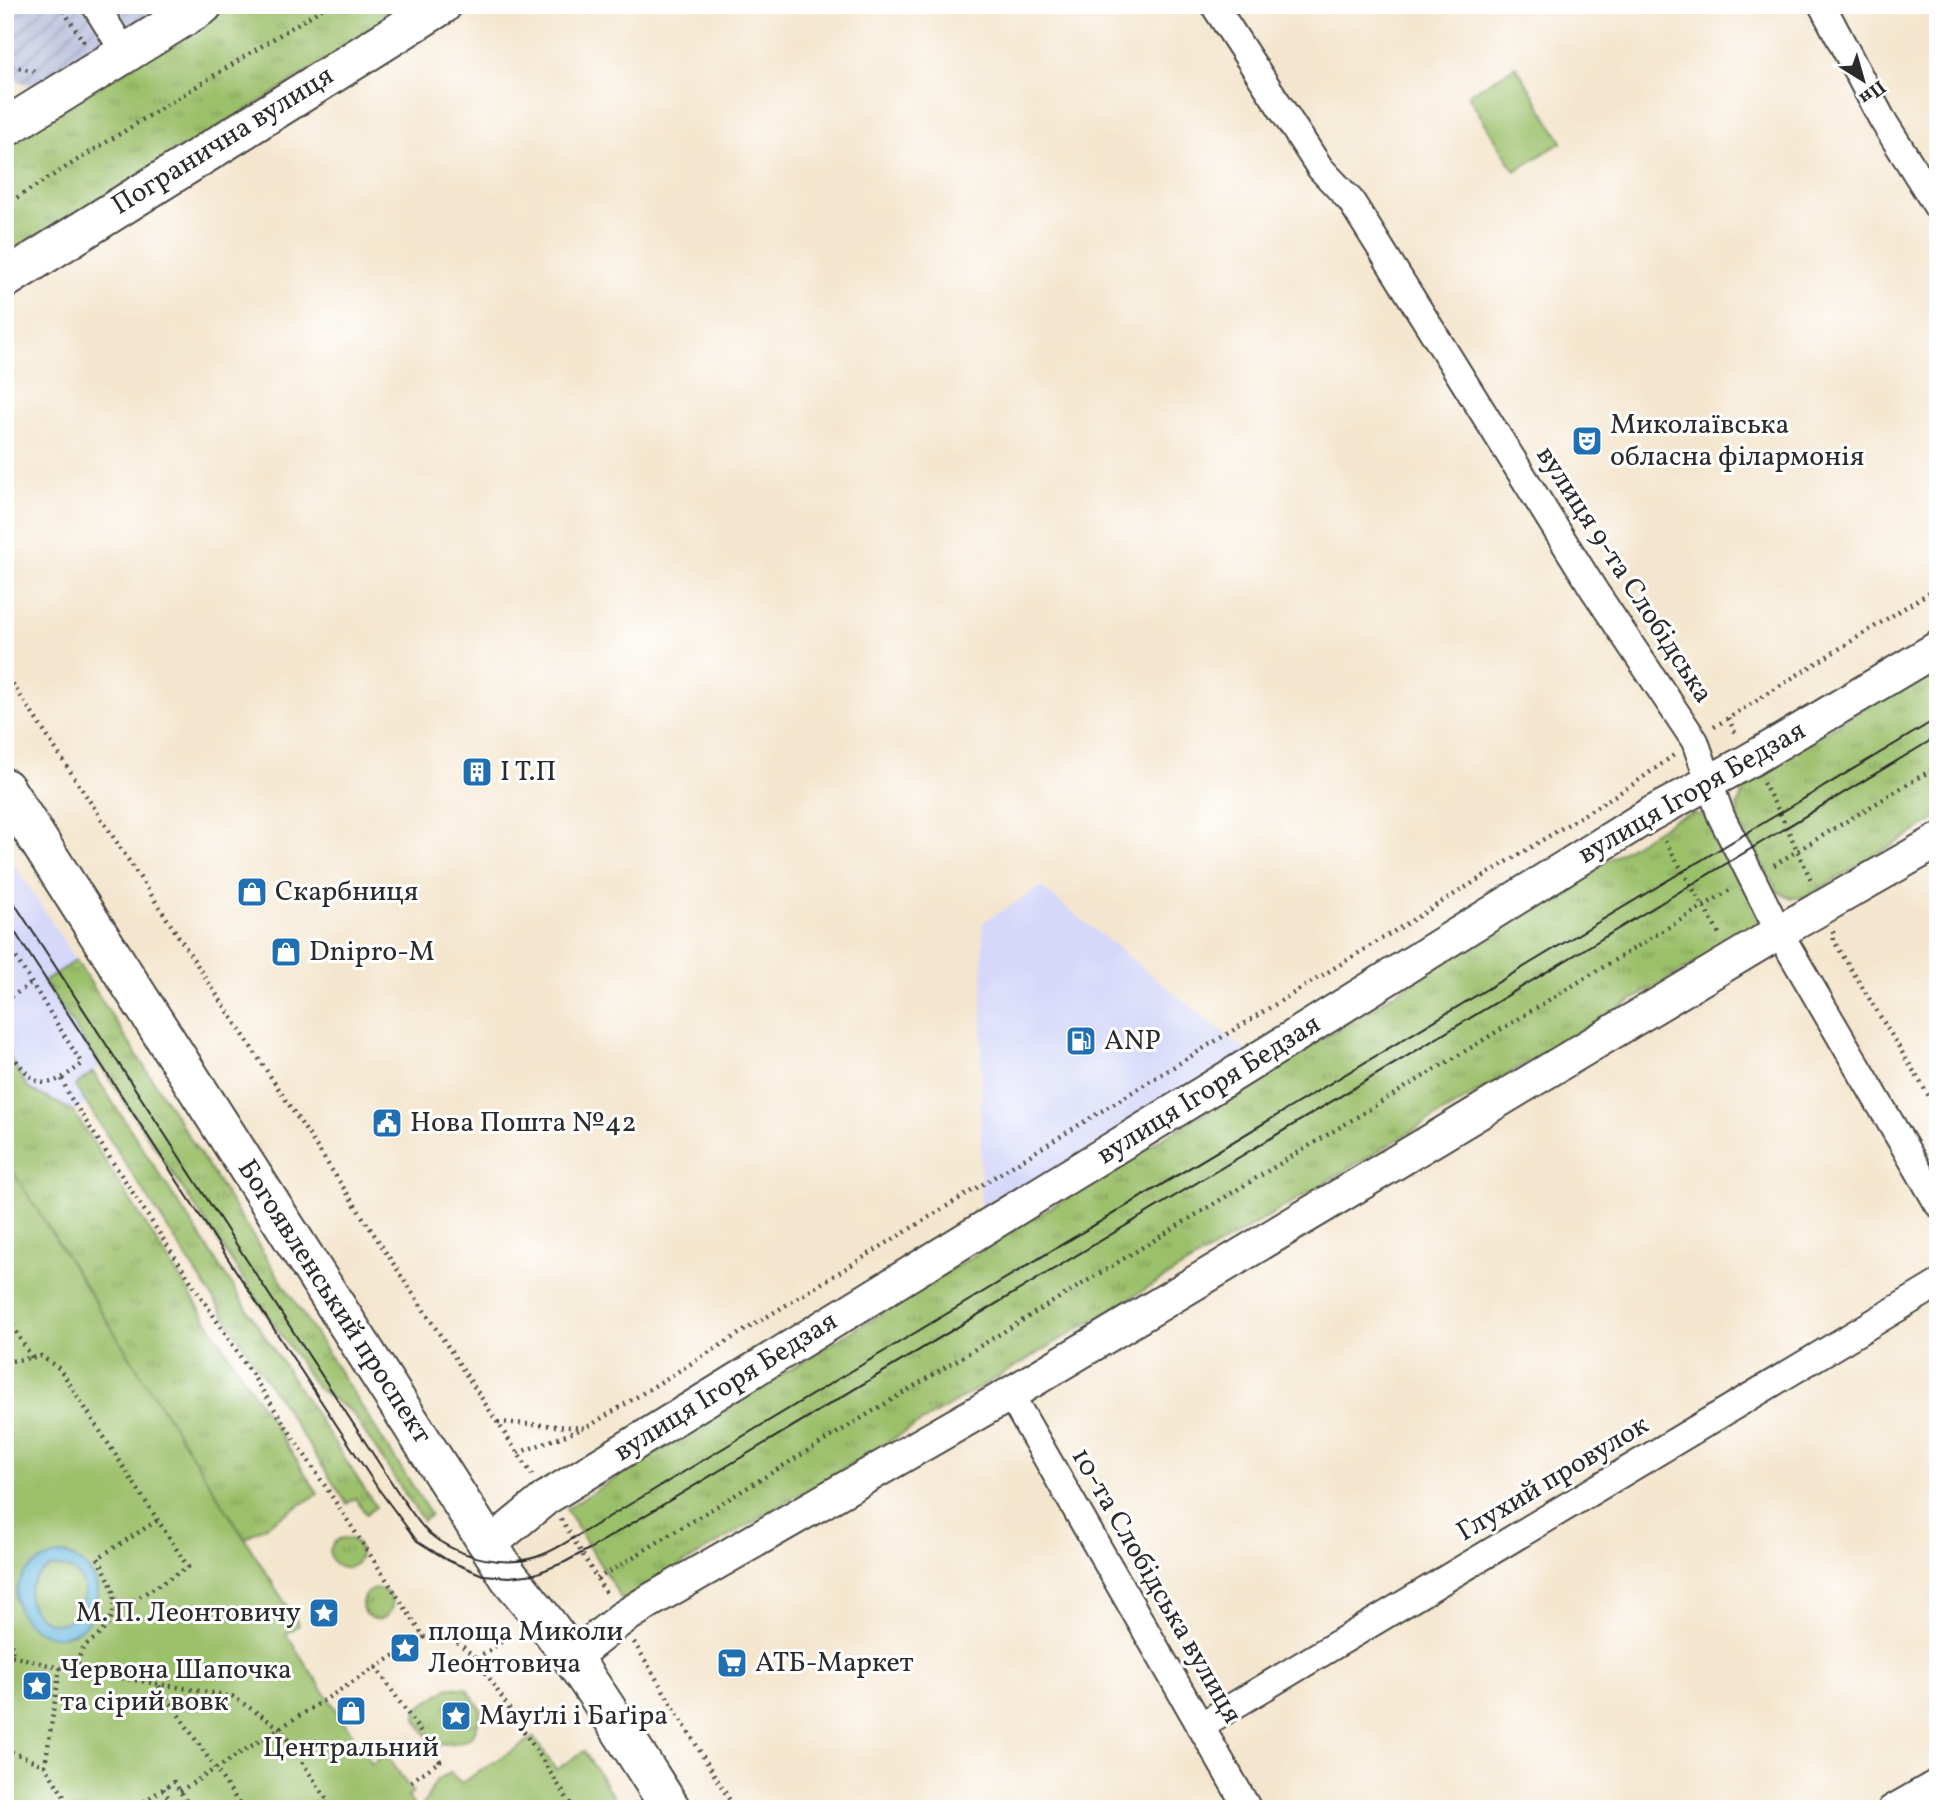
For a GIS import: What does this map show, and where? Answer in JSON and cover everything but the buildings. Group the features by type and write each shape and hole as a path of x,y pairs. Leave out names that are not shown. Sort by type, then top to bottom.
{"main road":[{"path":"5,128 203,5"},
{"name":"Погранична вулиця","path":"5,279 442,5"},
{"name":"Богоявленський проспект","path":"5,788 509,1577 542,1614 573,1657 671,1809"}],"street":[{"path":"96,5 125,53"},
{"name":"вулиця 9-та Слобідська","path":"1214,5 1320,168 1351,201 1594,590 1695,741 1721,816 1779,932 1938,1204"},
{"path":"1822,5 1882,118 1938,208"},
{"name":"вулиця Ігоря Бедзая","path":"489,1545 546,1498 1649,815 1710,783 1938,648"},
{"path":"573,1657 621,1619 648,1602 1010,1394 1779,932 1938,841"},
{"name":"Глухий провулок","path":"1200,1726 1938,1284"},
{"name":"10-та Слобідська вулиця","path":"1010,1394 1248,1809"},
{"path":"1891,1809 1938,1782"}],"path":[{"path":"60,5 83,41 75,47"},
{"path":"5,205 328,5"},
{"path":"5,65 33,72 41,67"},
{"path":"1742,744 1728,718 1938,587"},
{"path":"5,672 536,1482"},
{"path":"518,1453 586,1428 1632,785 1676,754"},
{"path":"1766,869 1938,766"},
{"path":"1757,773 1780,813 1817,892"},
{"path":"1665,841 1724,944"},
{"path":"597,1578 1740,884"},
{"path":"1833,923 1834,941 1938,1111"},
{"path":"5,940 82,1064 62,1079 46,1084 32,1080 5,1046"},
{"path":"5,1002 32,983"},
{"path":"62,1079 70,1097 424,1637"},
{"path":"5,1314 32,1358"},
{"path":"5,1362 41,1356 60,1369 188,1567 113,1614"},
{"path":"498,1422 586,1428"},
{"path":"558,1513 611,1602"},
{"path":"76,1670 83,1648 110,1622 115,1607 114,1588 98,1558 158,1520"},
{"path":"5,1602 13,1657"},
{"path":"629,1633 735,1809"},
{"path":"180,1791 424,1637 454,1639 477,1658 574,1809"},
{"path":"477,1658 508,1637"},
{"path":"5,1654 60,1668 232,1696 280,1727 333,1809"},
{"path":"376,1667 440,1761 407,1784"},
{"path":"45,1766 60,1668"},
{"path":"158,1685 243,1809"},
{"path":"5,1749 45,1766 72,1809"},
{"path":"132,1809 163,1789 174,1782 187,1802 176,1809 163,1789"},
{"path":"307,1809 327,1801"}],"shaded area":[{"path":"5,5 175,5 89,57 30,85 5,76"},
{"path":"5,850 76,960 44,982 100,1067 75,1086 87,1105 73,1111 29,1089 5,1051"},
{"path":"1041,887 1248,1052 980,1215 983,922"}],"green space":[{"path":"232,5 415,5 5,261 5,144"},
{"path":"1516,66 1562,142 1515,171 1468,95"},
{"path":"1938,663 1938,818 1806,897 1792,898 1778,892 1739,824 1737,806 1746,788 1757,773"},
{"path":"1693,813 1718,821 1762,917 1749,931 622,1600 566,1509 1675,819"},
{"path":"76,960 431,1515 423,1521 352,1413 316,1387 44,982"},
{"path":"5,1051 29,1089 73,1111 318,1494 244,1539 5,1159"},
{"path":"93,1072 376,1507 366,1514 355,1498 347,1504 75,1086"},
{"path":"5,1159 299,1625 286,1634 372,1764 386,1754 413,1793 408,1797 416,1809 5,1809"},
{"path":"345,1538 356,1542 360,1553 356,1564 345,1568 334,1564 330,1553 334,1542"},
{"path":"377,1589 388,1593 392,1604 388,1615 377,1619 366,1615 362,1604 366,1593"},
{"path":"449,1687 467,1689 481,1709 479,1721 467,1739 433,1745 416,1719 417,1709"},
{"path":"534,1737 556,1770 584,1751 621,1809 421,1809 437,1779 451,1773 461,1783"}],"water":[{"path":"66,1554 85,1566 95,1581 98,1597 94,1612 86,1624 73,1633 58,1636 42,1633 28,1624 19,1611 16,1599 17,1589 27,1572 35,1565","holes":["52,1567 71,1571 81,1580 84,1592 82,1605 74,1616 63,1623 51,1623 37,1614 32,1607 29,1600 31,1587 39,1575"]}],"tram line":[{"path":"5,889 425,1530 443,1543 470,1555 516,1561 544,1554 563,1544 1938,718"},
{"path":"5,917 377,1487 417,1541 449,1561 483,1575 509,1577 535,1574 591,1548 1938,736"}],"place":[{"name":"Миколаївська обласна філармонія","path":"1587,441"},
{"name":"І Т.П","path":"477,772"},
{"name":"Скарбниця","path":"252,892"},
{"name":"Dnipro-M","path":"286,952"},
{"name":"ANP","path":"1081,1041"},
{"name":"Нова Пошта №42","path":"387,1123"},
{"name":"М. П. Леонтовичу","path":"324,1613"},
{"name":"площа Миколи Леонтовича","path":"405,1648"},
{"name":"АТБ-Маркет","path":"732,1663"},
{"name":"Червона Шапочка та сірий вовк","path":"37,1686"},
{"name":"Центральний","path":"351,1711"},
{"name":"Мауґлі і Баґіра","path":"456,1716"}]}
